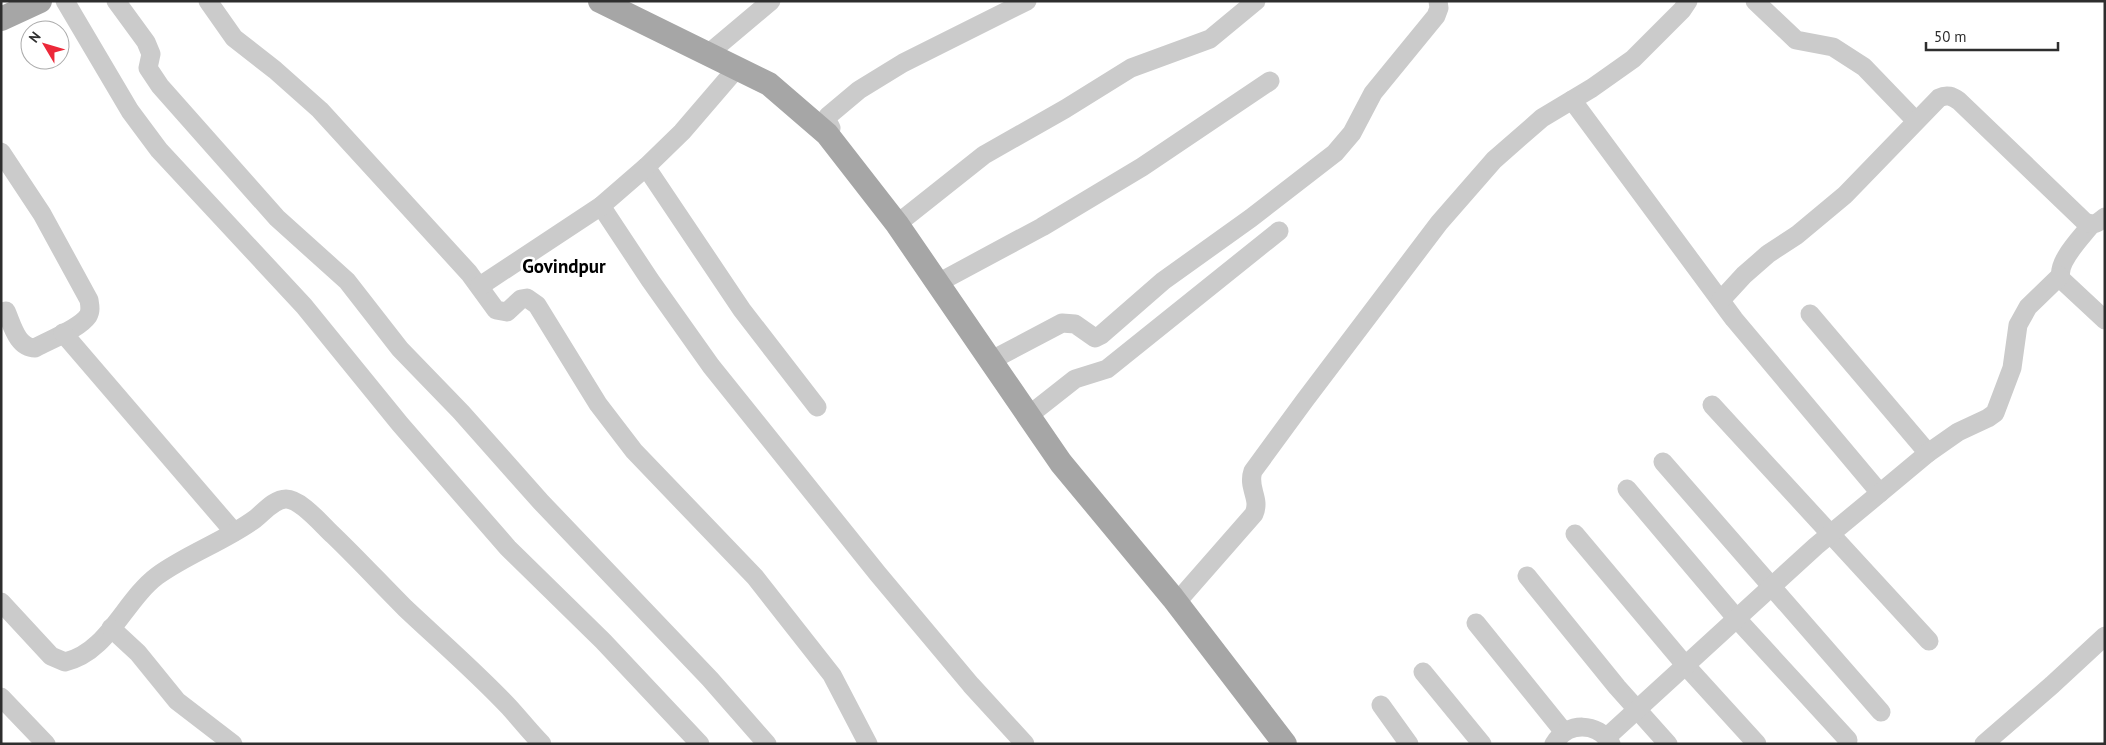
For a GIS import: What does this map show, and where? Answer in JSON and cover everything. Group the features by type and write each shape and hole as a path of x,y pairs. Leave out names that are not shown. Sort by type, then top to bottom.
{"main road":[{"path":"1,19 40,1"},
{"path":"600,1 769,84 827,134 897,224 936,284 1061,463 1176,603 1285,744"}],"street":[{"path":"65,1 130,111 159,150 304,306 400,424 508,548 603,641 700,744"},
{"path":"116,1 146,42 151,54 148,68 167,94 277,218 347,281 400,349 461,412 541,502 710,679 767,744"},
{"path":"208,1 234,38 275,70 320,110 480,286 496,310 507,312 521,299 531,300 537,305 598,404 634,451 755,577 832,675 868,744"},
{"path":"708,54 771,1"},
{"path":"827,134 831,128 827,120 828,116 859,90 903,63 1027,1"},
{"path":"897,224 984,155 1132,68 1210,39 1256,1"},
{"path":"990,361 1062,323 1075,324 1095,338 1101,335 1163,281 1251,218 1335,153 1352,133 1373,93 1436,16 1439,8 1438,1"},
{"path":"1176,603 1254,514 1257,502 1251,484 1254,471 1305,400 1439,223 1494,160 1542,118 1632,59 1682,10 1688,1"},
{"path":"1755,1 1796,40 1833,47 1864,67 1916,121"},
{"path":"480,286 601,206 646,167 682,132 737,68"},
{"path":"936,284 1042,227 1142,167 1270,81"},
{"path":"1721,300 1744,275 1768,254 1797,235 1844,194 1939,98 1945,96 1954,98 2085,222 2098,221"},
{"path":"1572,100 1721,300 1880,493"},
{"path":"1,152 42,214 89,300 90,310 88,317 80,324 35,348 30,348 18,339 3,309"},
{"path":"646,167 742,310 789,374 817,408"},
{"path":"601,206 650,280 740,402 878,574 971,685 1025,744"},
{"path":"2098,221 2061,265 2060,276 2105,320"},
{"path":"1028,416 1075,379 1107,368 1279,231"},
{"path":"1476,623 1559,738 1585,727 1598,730 1609,740 1637,710 1772,587 1880,493 1928,453 1958,432 1988,418 1995,412 2012,368 2018,325 2028,307 2060,276"},
{"path":"1810,314 1928,453"},
{"path":"63,333 234,532"},
{"path":"1712,406 1929,641"},
{"path":"1663,462 1882,712"},
{"path":"1627,489 1737,619 1848,740"},
{"path":"1,602 51,656 65,662 76,660 86,653 111,628 140,592 158,575 255,520 277,501 282,499 294,500 470,668 510,708 542,744"},
{"path":"1575,534 1686,666 1757,744"},
{"path":"1527,576 1637,710 1668,744"},
{"path":"111,628 138,653 178,701 233,744"},
{"path":"1984,744 2052,686 2105,636"},
{"path":"1423,672 1482,744"},
{"path":"1,697 46,744"},
{"path":"1381,705 1409,744"}],"district":[{"name":"Govindpur","path":"564,266"}]}
